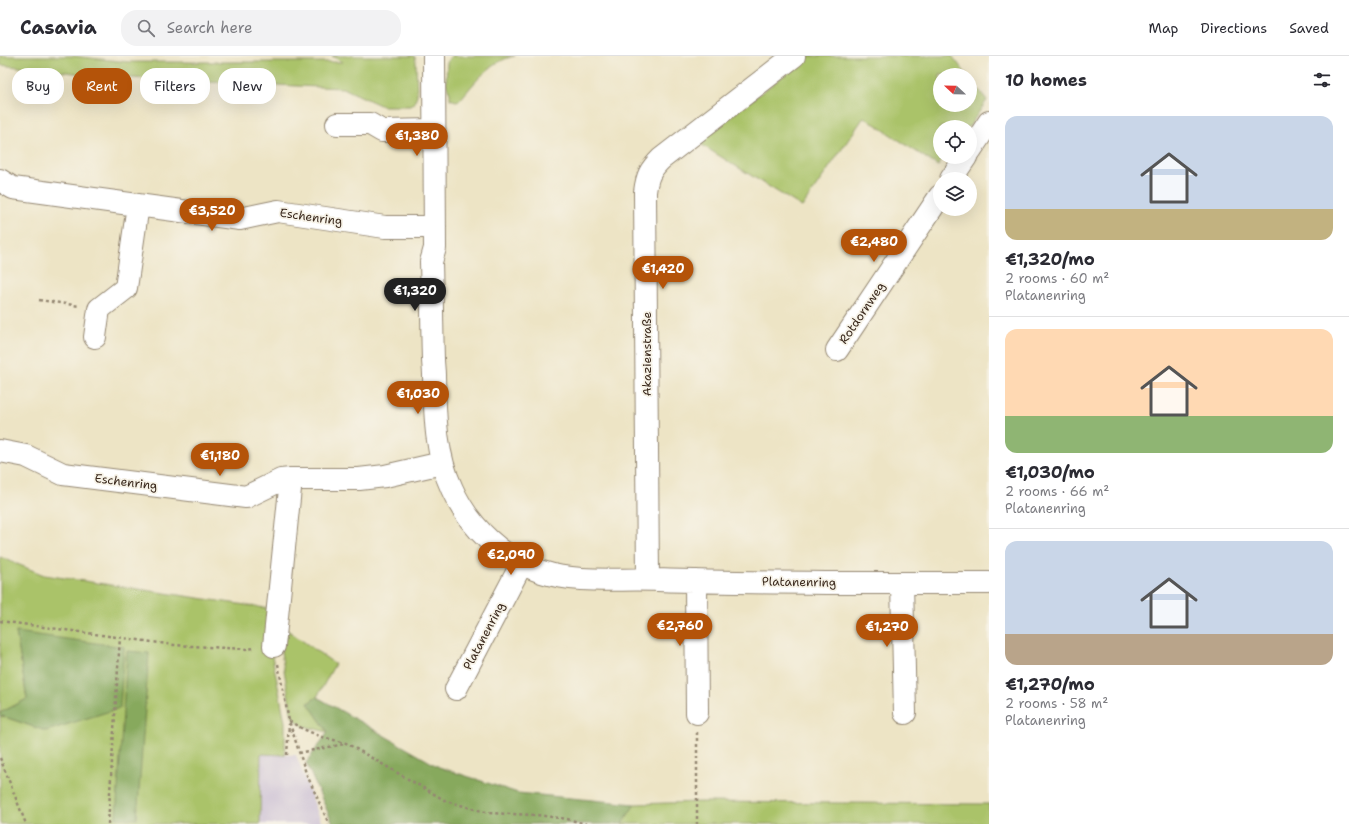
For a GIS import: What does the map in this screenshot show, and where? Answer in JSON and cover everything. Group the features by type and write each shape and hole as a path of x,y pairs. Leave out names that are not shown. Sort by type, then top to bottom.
{"street":[{"name":"Platanenring","path":"434,56 435,248 431,262 433,362 437,435 442,463 452,490 478,530 500,549 522,563 542,572 573,578 696,581 989,583"},
{"name":"Akazienstraße","path":"648,580 646,179 651,169 661,158 794,56"},
{"path":"977,140 989,122"},
{"path":"337,124 370,124 382,131 434,130"},
{"name":"Eschenring","path":"0,180 13,188 240,219 278,211 385,227 435,227"},
{"path":"94,337 99,309 126,288 138,205"},
{"name":"Rotdornweg","path":"837,350 933,206"},
{"name":"Eschenring","path":"0,451 26,456 63,474 246,497 281,480 291,478 358,479 386,476 442,463"},
{"path":"274,646 291,478"},
{"name":"Platanenring","path":"456,689 522,563"},
{"path":"696,581 697,713"},
{"path":"902,583 905,713"}],"path":[{"path":"39,300 99,309"},
{"path":"0,621 174,645 244,649 274,646 289,721 306,773 329,824"},
{"path":"108,824 120,637"},
{"path":"697,713 697,824"},
{"path":"289,721 322,737 346,743 446,801 489,813 537,815 567,819 588,824"},
{"path":"287,755 289,721"},
{"path":"299,752 346,743"},
{"path":"0,758 26,824"}],"shaded area":[{"path":"260,754 296,755 322,824 260,824"}],"green space":[{"path":"0,56 71,56 129,62 343,62 332,56 414,56 416,62 417,95 414,103 410,106 382,106 343,88 276,85 276,68 218,68 218,83 210,82 210,68 140,68 140,79 132,78 132,68 72,68 72,73 64,72 64,68 28,68 0,65"},
{"path":"451,56 515,56 507,58 491,67 477,80 460,100 456,101 450,99 450,93 446,84 447,62"},
{"path":"809,56 952,56 961,68 933,68 933,112 977,112 977,88 987,100 974,120 933,120 933,163 864,117 802,207 697,142"},
{"path":"0,557 44,575 272,609 272,656 285,722 285,755 261,754 260,824 0,824 0,717 2,716 46,731 16,632 27,699 0,713"},
{"path":"283,627 335,664 317,697 308,703 328,732 303,726 292,717 281,652"},
{"path":"16,632 124,647 120,708 46,731 2,716 0,717 0,713 27,699"},
{"path":"127,651 149,653 137,819 116,818"},
{"path":"317,697 439,767 518,793 635,804 622,824 333,824 306,763 328,732 308,703"},
{"path":"701,802 989,804 989,824 622,824 635,804"}]}
